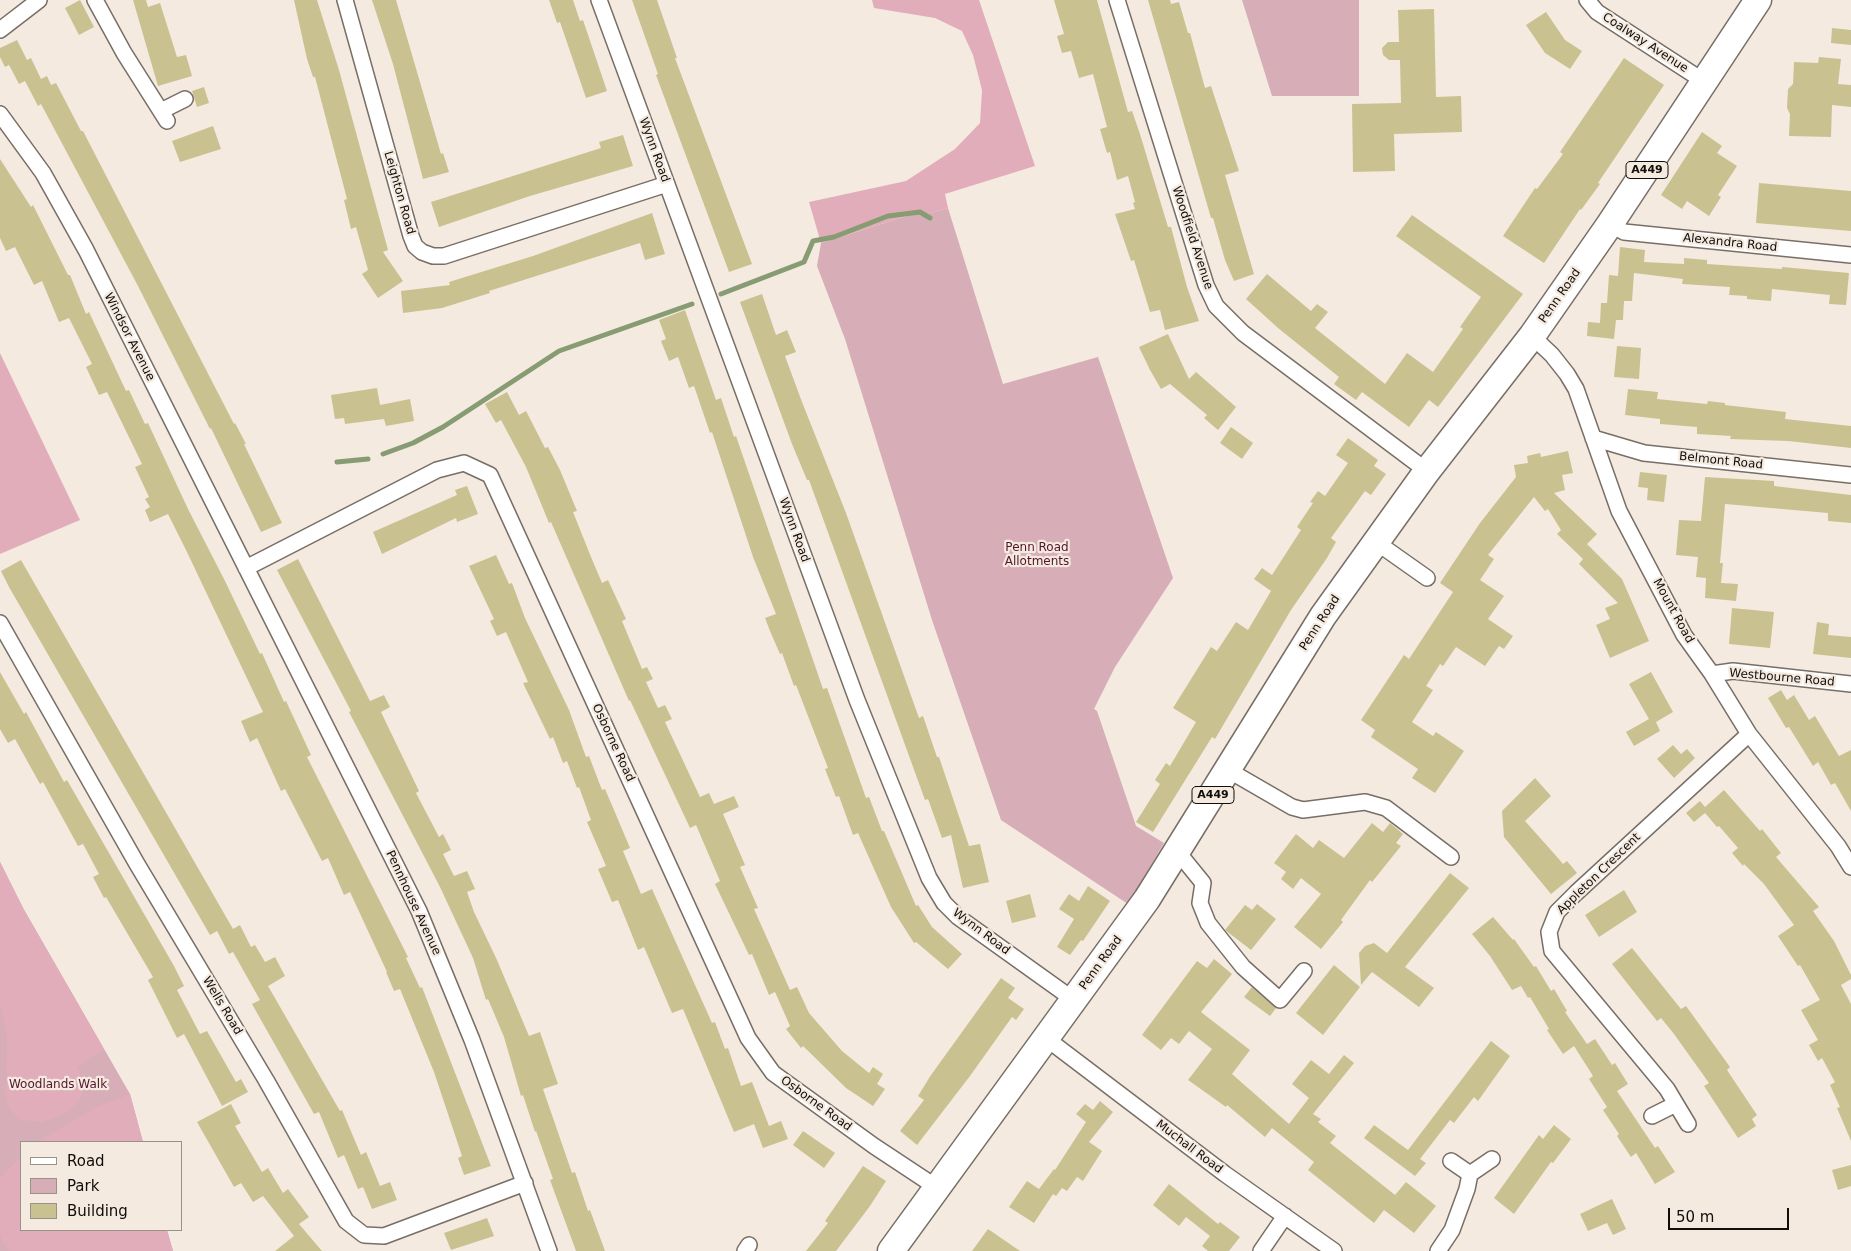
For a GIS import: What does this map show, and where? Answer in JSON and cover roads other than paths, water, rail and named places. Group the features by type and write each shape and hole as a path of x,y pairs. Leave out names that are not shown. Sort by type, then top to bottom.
{"highway":[{"name":"Penn Road","path":"890,1251 1047,1039 1147,899 1323,616 1426,471 1532,336 1610,224 1758,0"}],"street":[{"path":"0,30 39,0"},
{"path":"95,0 124,54 164,116 185,99"},
{"name":"Leighton Road","path":"345,0 411,236 415,246 422,252 433,256 444,256 667,184"},
{"name":"Wynn Road","path":"599,0 856,700 929,878 944,903 958,917 1074,1000"},
{"name":"Woodfield Avenue","path":"1117,0 1191,238 1216,306 1243,333 1426,471"},
{"name":"Coalway Avenue","path":"1587,0 1597,12 1705,82"},
{"name":"Windsor Avenue","path":"0,114 43,173 86,250 246,568"},
{"name":"Alexandra Road","path":"1610,224 1624,232 1851,255"},
{"name":"Mount Road","path":"1532,336 1567,374 1576,389 1619,511 1684,635 1712,674 1749,734 1838,846 1851,867"},
{"name":"Belmont Road","path":"1593,438 1644,453 1851,475"},
{"name":"Osborne Road","path":"246,568 437,470 464,463 490,475 748,1038 773,1074 874,1146 936,1187"},
{"path":"1376,542 1428,578"},
{"name":"Pennhouse Avenue","path":"246,568 419,911 472,1040 549,1251"},
{"name":"Wells Road","path":"0,623 137,864 350,1225 364,1235 384,1236 525,1182"},
{"name":"Westbourne Road","path":"1712,674 1733,671 1851,684"},
{"name":"Appleton Crescent","path":"1688,1124 1667,1089 1552,951 1549,932 1557,912 1576,893 1749,734"},
{"path":"1228,770 1292,807 1303,810 1365,802 1386,808 1451,857"},
{"path":"1177,851 1203,883 1200,903 1208,923 1244,967 1280,1000 1304,970"},
{"name":"Muchall Road","path":"1047,1039 1225,1174 1334,1251"},
{"path":"1652,1116 1676,1104"},
{"path":"1438,1251 1452,1230 1467,1189 1470,1174 1492,1159"},
{"path":"1451,1161 1470,1174"},
{"path":"1261,1251 1285,1216"}],"waterway":[{"path":"721,294 804,262 813,241 834,237 888,216 920,212 930,218"},
{"path":"383,454 413,443 443,427 559,351 692,304"},
{"path":"337,462 368,459"}],"park label":[{"name":"Penn Road Allotments","path":"1037,555"},
{"name":"Woodlands Walk","path":"58,1085"}]}
